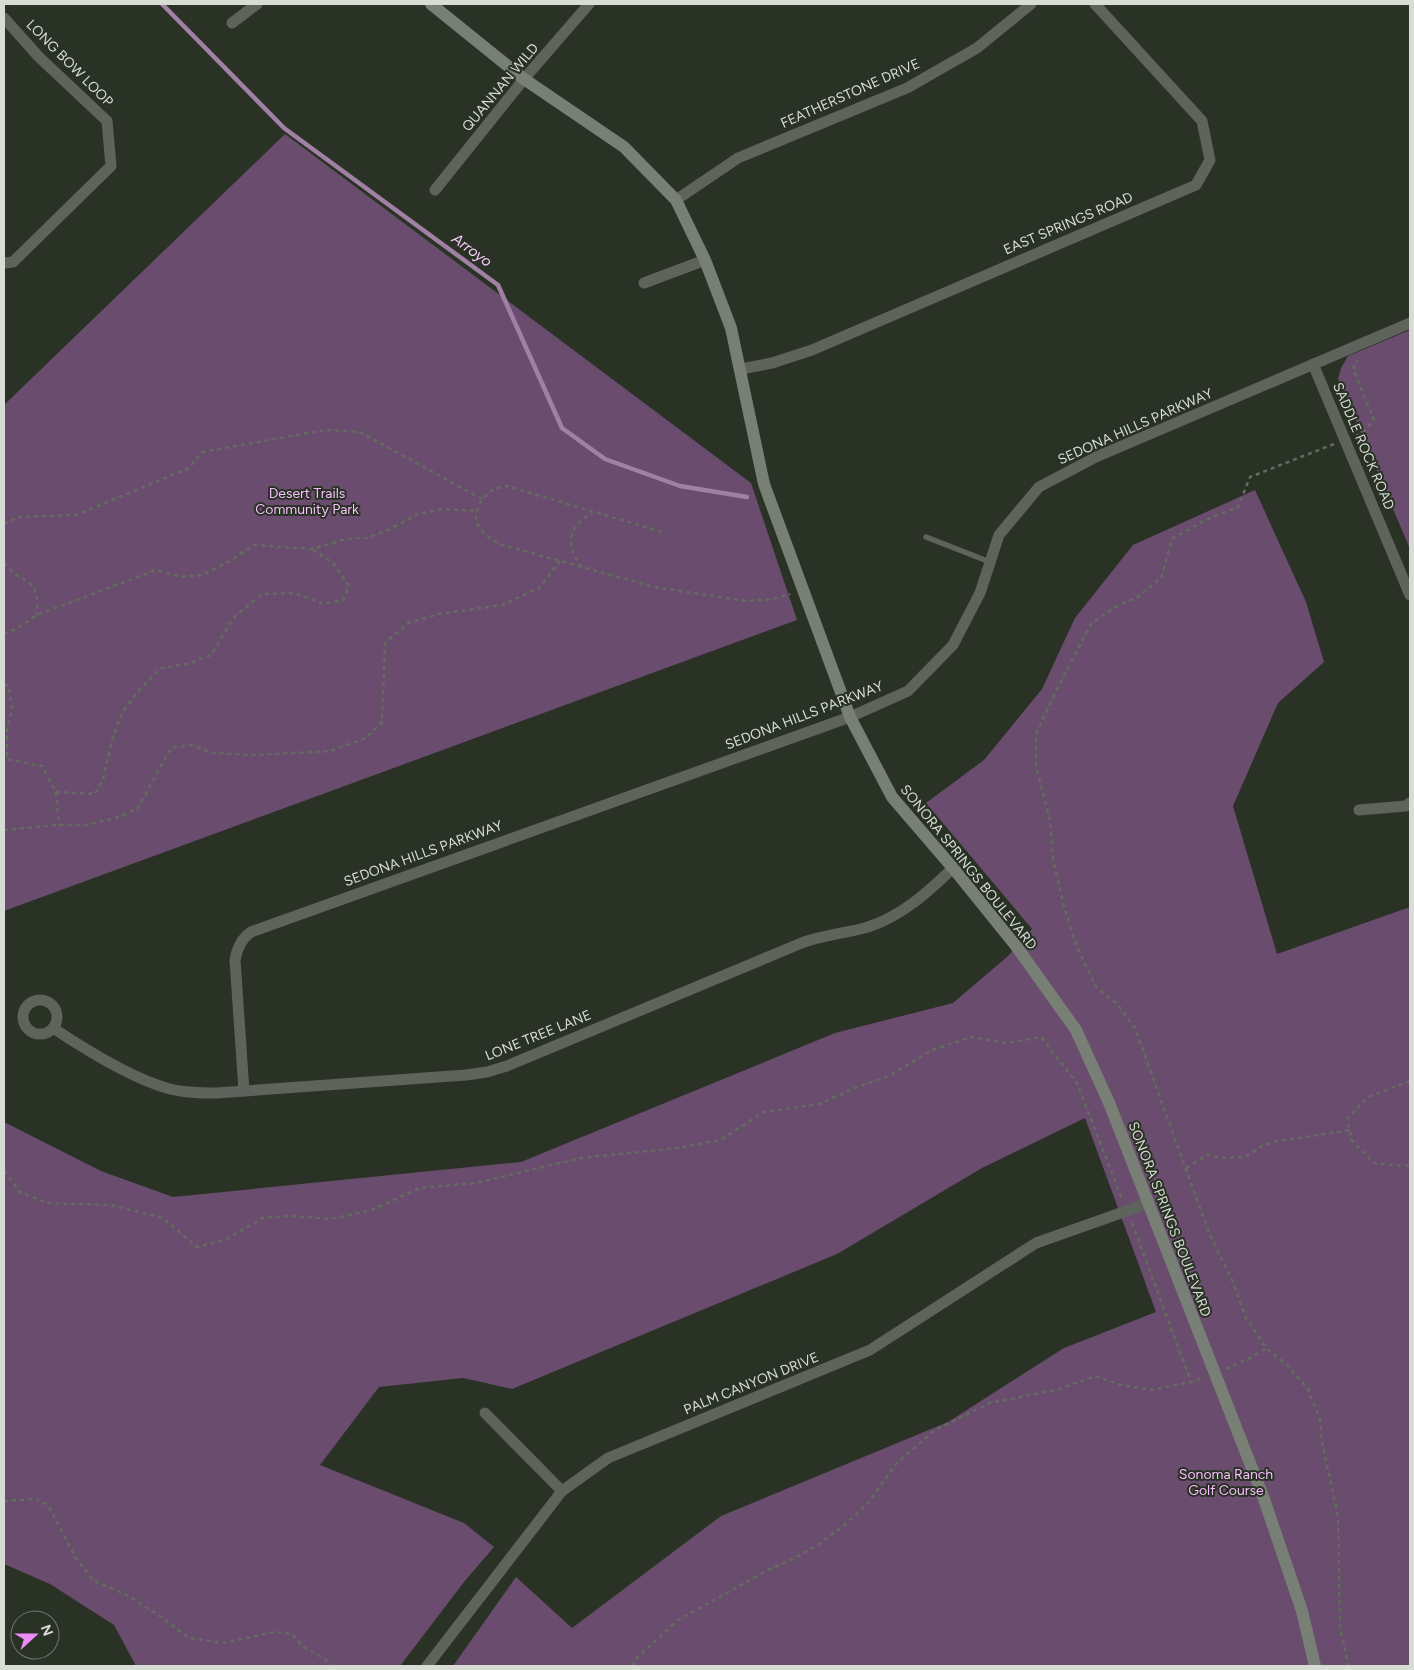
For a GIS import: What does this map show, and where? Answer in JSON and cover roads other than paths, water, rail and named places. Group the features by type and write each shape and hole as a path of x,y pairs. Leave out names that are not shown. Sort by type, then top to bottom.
{"street":[{"path":"232,23 257,4"},
{"name":"SONORA SPRINGS BOULEVARD","path":"431,4 524,79 624,147 676,200 705,260 732,328 764,484 850,716 892,797 954,868 1016,946 1076,1030 1110,1105 1264,1499 1302,1610 1315,1666"},
{"name":"QUANNAN WILD","path":"435,190 524,79 589,4"},
{"name":"FEATHERSTONE DRIVE","path":"676,200 738,158 907,88 977,48 1031,4"},
{"name":"EAST SPRINGS ROAD","path":"741,369 772,363 812,350 1196,185 1210,160 1202,121 1096,4"},
{"name":"LONG BOW LOOP","path":"4,18 39,57 107,121 111,166 13,262 4,263"},
{"path":"644,283 705,260"},
{"name":"SEDONA HILLS PARKWAY","path":"244,1091 235,960 238,946 251,932 850,716 908,691 953,645 980,593 999,535 1039,487 1096,457 1410,323"},
{"name":"SADDLE ROCK ROAD","path":"1313,364 1410,595"},
{"path":"1359,810 1406,806 1410,803"},
{"name":"LONE TREE LANE","path":"53,1028 116,1066 155,1084 171,1089 201,1093 466,1075 498,1069 793,946 816,938 857,930 883,921 917,900 954,868"},
{"name":"PALM CANYON DRIVE","path":"427,1666 562,1491 608,1458 870,1350 1036,1243 1148,1203"},
{"path":"485,1413 562,1491"}],"lane":[{"path":"926,537 990,562"}],"waterway":[{"name":"Arroyo","path":"162,4 284,128 498,285 562,428 605,459 680,486 747,497"}],"park label":[{"name":"Desert Trails Community Park","path":"307,502"},
{"name":"Sonoma Ranch Golf Course","path":"1226,1482"}]}
